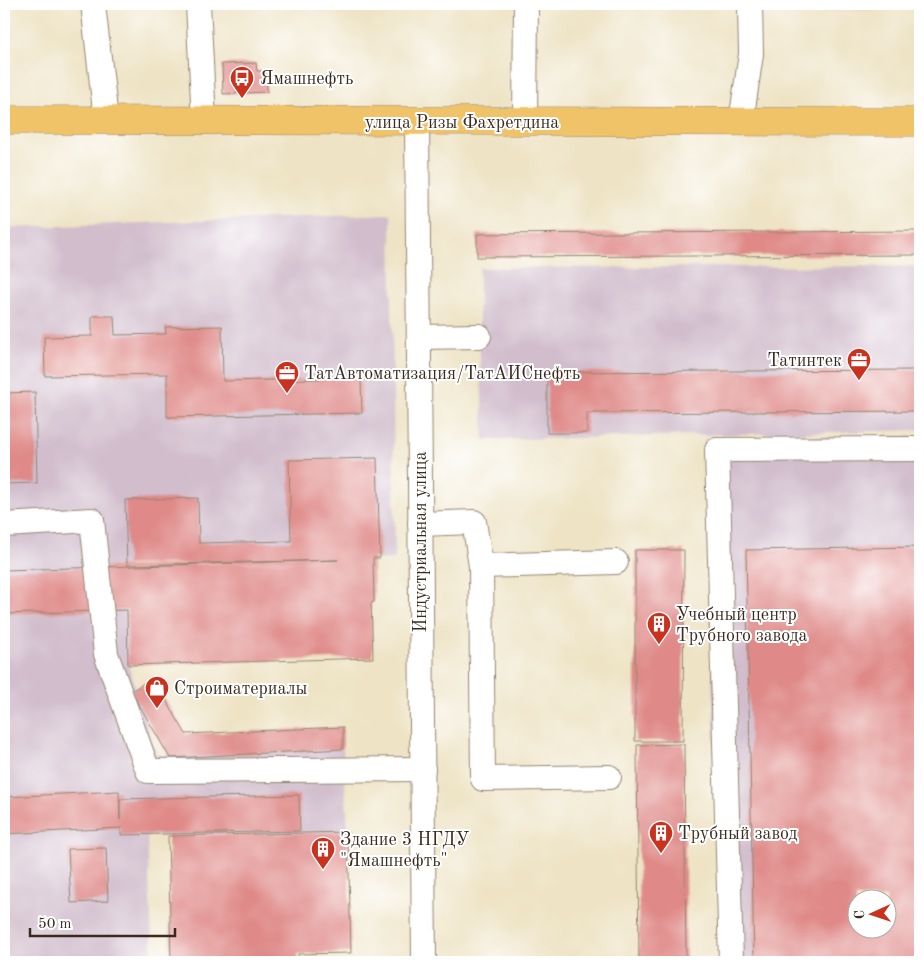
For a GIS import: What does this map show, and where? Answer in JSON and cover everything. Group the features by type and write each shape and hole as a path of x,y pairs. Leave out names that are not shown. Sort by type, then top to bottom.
{"main road":[{"name":"улица Ризы Фахретдина","path":"4,120 920,122"}],"street":[{"path":"93,4 106,120"},
{"path":"198,4 204,121"},
{"path":"525,122 526,4"},
{"path":"741,122 750,54 750,4"},
{"name":"Индустриальная улица","path":"417,122 424,962"},
{"path":"419,337 479,336"},
{"path":"731,962 717,450 920,449"},
{"path":"4,525 92,520 106,654 148,771 423,769"},
{"path":"420,524 474,522 481,566 483,778 608,777"},
{"path":"481,566 616,562"}],"shaded area":[{"path":"813,4 920,4 920,9 813,12"},
{"path":"391,214 395,559 125,565 128,665 157,755 343,749 348,832 147,836 153,962 4,962 4,228"},
{"path":"920,266 920,430 484,440 479,336 479,268"},
{"name":"Трубный завод","path":"920,436 920,962 722,962 704,439"}],"building":[{"path":"256,63 257,71 266,71 267,92 223,94 222,64"},
{"path":"920,231 920,255 477,257 477,234"},
{"path":"92,316 114,316 115,335 166,334 165,327 222,326 223,381 361,378 362,413 167,417 167,374 45,376 44,337 92,336"},
{"path":"920,370 920,411 587,413 587,433 547,433 547,372"},
{"path":"35,392 37,483 4,484 4,393"},
{"path":"377,458 380,558 373,558 374,602 371,603 373,658 128,665 127,610 4,614 4,570 338,560 127,565 125,500 198,498 199,543 291,541 289,460"},
{"name":"Трубный завод","path":"920,547 920,962 754,962 746,550"},
{"name":"Учебный центр Трубного завода","path":"635,550 684,550 683,741 635,741"},
{"name":"Строиматериалы","path":"153,678 186,734 343,727 343,749 170,758 131,691"},
{"name":"Трубный завод","path":"684,744 686,962 639,962 637,745"},
{"path":"119,791 120,820 120,799 299,795 300,831 121,835 121,828 4,834 4,797"},
{"path":"348,832 351,953 298,954 299,962 171,962 168,836"},
{"path":"106,848 108,901 71,903 68,849"}],"place":[{"name":"Ямашнефть","path":"242,99"},
{"name":"Татинтек","path":"859,381"},
{"name":"ТатАвтоматизация/ТатАИСнефть","path":"287,394"},
{"name":"Учебный центр Трубного завода","path":"659,645"},
{"name":"Строиматериалы","path":"157,709"},
{"name":"Трубный завод","path":"661,854"},
{"name":"Здание 3 НГДУ \"Ямашнефть\"","path":"323,870"}]}
